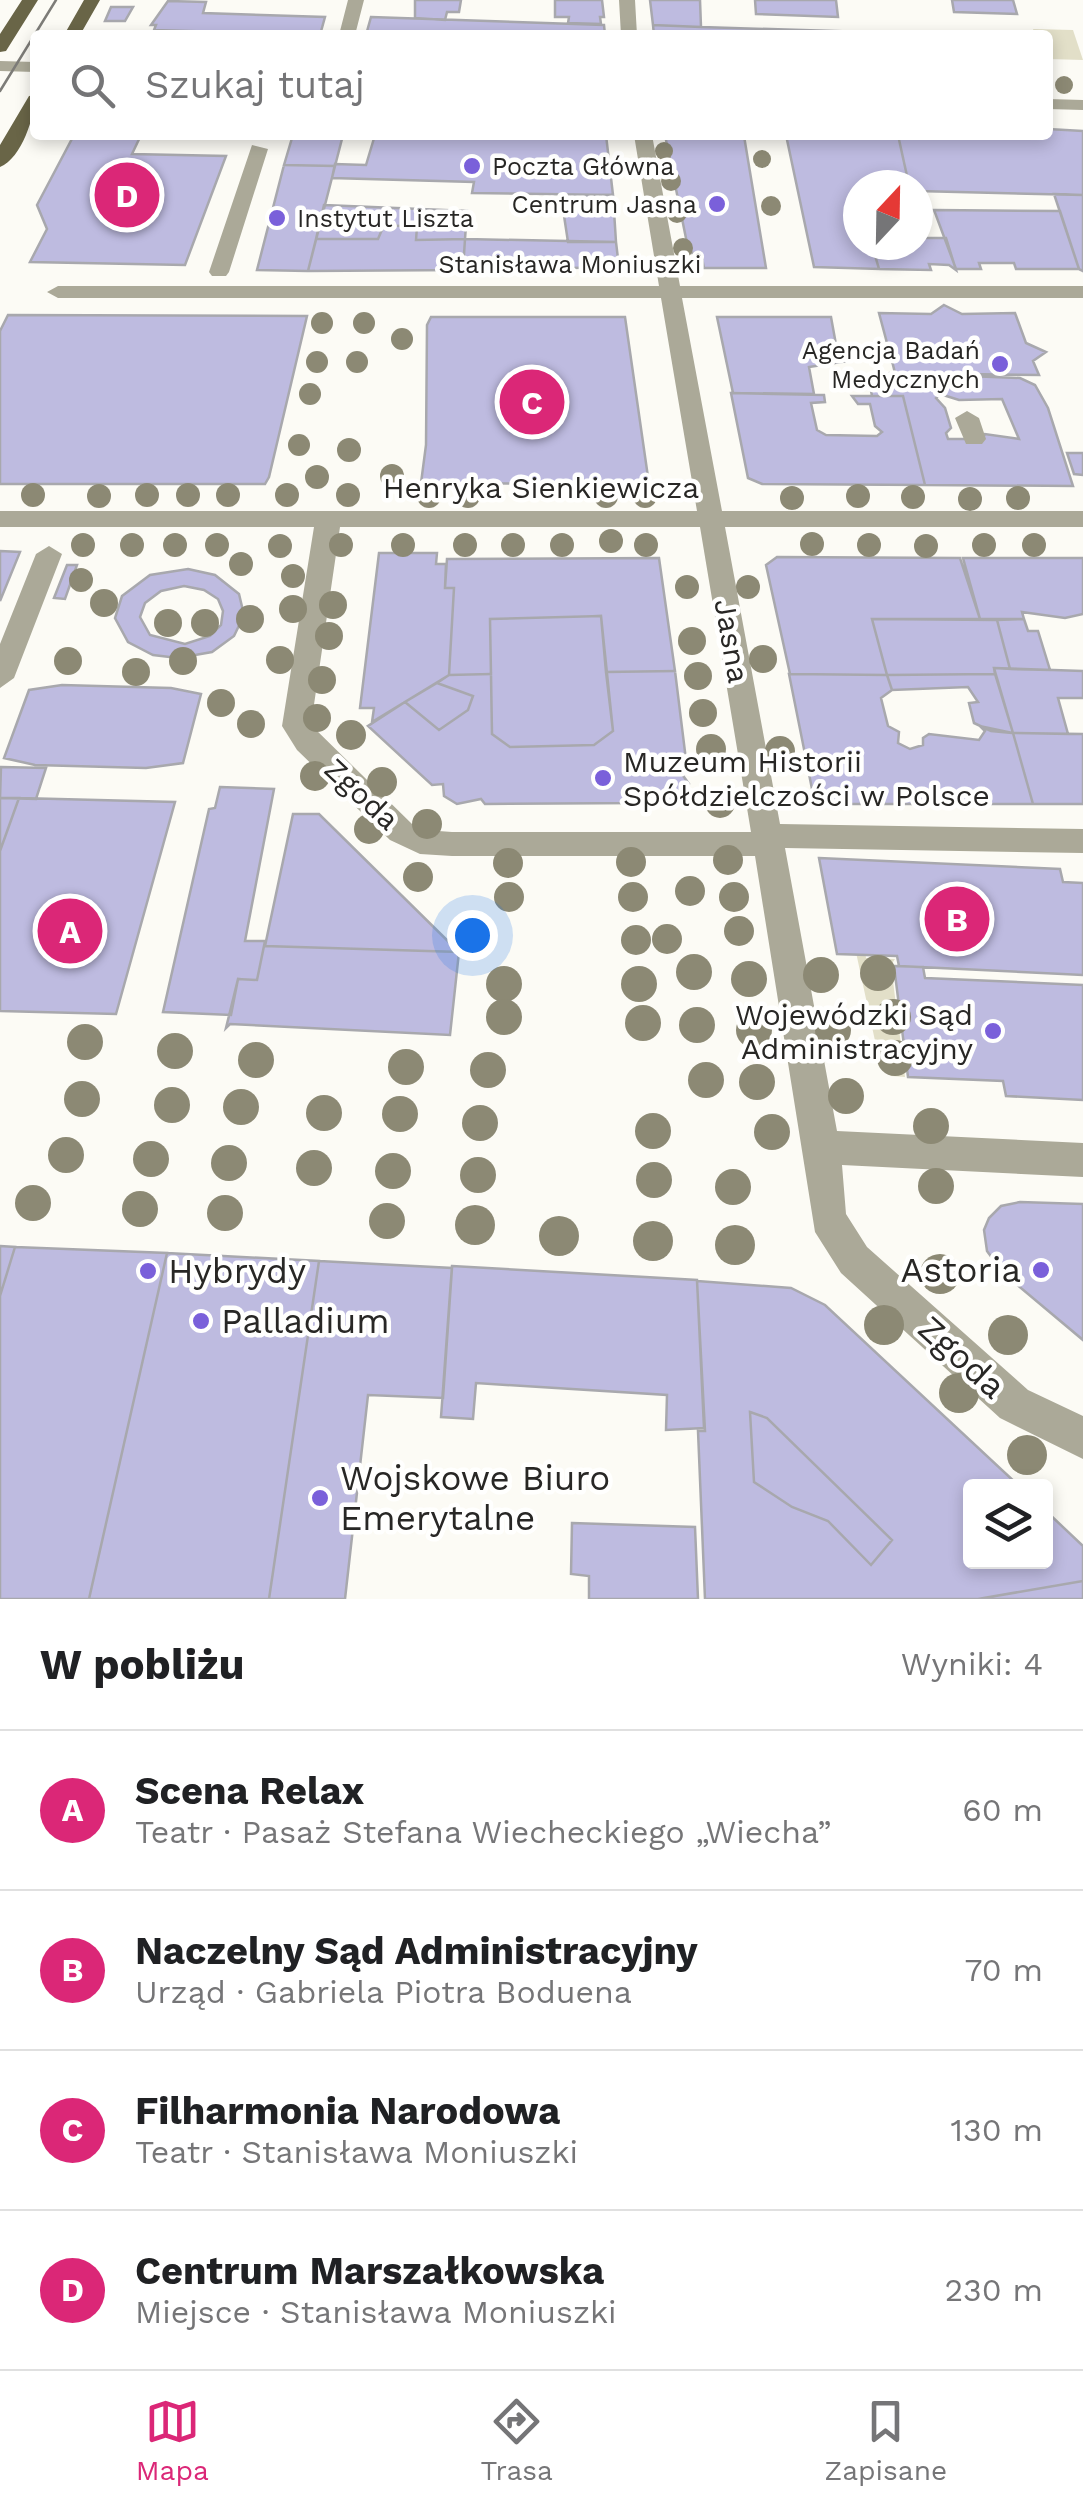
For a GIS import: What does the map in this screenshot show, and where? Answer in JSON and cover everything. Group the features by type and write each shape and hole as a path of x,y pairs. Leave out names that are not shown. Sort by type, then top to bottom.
{"main road":[{"path":"0,46 30,0"},
{"path":"75,30 92,0"},
{"path":"0,161 30,109"}],"street":[{"path":"348,30 356,0"},
{"path":"626,0 629,30"},
{"path":"0,66 30,67"},
{"path":"1053,104 1083,105"},
{"name":"Jasna","path":"644,140 822,1147"},
{"path":"219,272 259,150"},
{"name":"Stanisława Moniuszki","path":"58,292 1083,292"},
{"name":"Henryka Sienkiewicza","path":"0,519 1083,519"},
{"name":"Zgoda","path":"328,520 296,726 307,742 401,832 432,844 768,840"},
{"path":"0,678 49,554"},
{"path":"768,840 1083,841"},
{"path":"822,1147 1083,1160"},
{"name":"Zgoda","path":"822,1147 828,1219 854,1260 1014,1404 1083,1438"}],"shaded area":[{"path":"1033,29 1073,30 1083,60 1053,59 1053,30"},
{"path":"854,943 864,944 866,958 895,959 891,965 905,1077 891,1076 880,1064"}],"building":[{"path":"415,0 461,0 459,12 447,12 445,20 415,18"},
{"path":"555,0 602,0 601,24 568,23 569,17 555,17"},
{"path":"650,0 700,0 701,27 653,25"},
{"path":"755,0 836,0 838,17 756,14"},
{"path":"952,0 1013,0 1017,14 954,12"},
{"path":"168,1 206,2 203,13 325,17 321,30 154,30 156,25 151,25"},
{"path":"111,7 133,7 125,21 105,21"},
{"path":"371,17 604,25 604,30 367,30"},
{"path":"653,25 800,30 654,30"},
{"path":"1053,129 1083,131 1083,195 933,191 933,170 906,170 899,140 1053,140"},
{"path":"71,140 139,140 132,154 226,156 185,265 30,262 47,229 37,205"},
{"path":"291,140 342,140 335,166 284,165"},
{"name":"Poczta Główna","path":"374,140 607,140 613,195 472,193 474,182 332,178 335,164 366,165"},
{"name":"Centrum Jasna","path":"666,140 745,140 766,268 704,268 701,253 689,253"},
{"path":"787,140 899,140 906,170 843,170 843,260 876,260 879,269 814,267"},
{"path":"284,165 335,166 308,271 257,270"},
{"path":"1054,194 1083,195 1083,271 1079,269"},
{"path":"613,195 616,242 568,242 561,196"},
{"path":"324,205 467,211 465,239 416,240 417,227 384,225 378,239 316,239"},
{"path":"934,210 1060,211 1079,269 1016,269 1014,263 979,263 981,269 956,269"},
{"path":"384,225 417,227 416,240 465,239 463,270 308,271 316,239 378,239"},
{"path":"933,238 946,238 956,270 949,265 929,264 931,270 879,269 876,260 933,260"},
{"path":"465,239 616,242 619,267 463,270"},
{"path":"944,305 962,314 1015,313 1026,343 1046,352 1033,361 1039,375 895,373 892,361 873,352 887,343 879,313 931,314"},
{"path":"8,315 307,316 265,484 0,484 0,331"},
{"path":"431,317 625,317 649,484 421,483 426,445 427,325"},
{"path":"717,317 831,317 837,350 846,353 848,361 809,367 814,394 733,393"},
{"path":"890,373 1020,378 1035,385 1048,408 1073,486 925,485 903,396 872,396 870,385 883,385 883,378","holes":["940,394 959,400 1002,399 1019,439 985,434 982,439 948,439 946,433 951,428 945,408 936,398"]},
{"path":"731,393 824,395 825,402 811,403 817,430 826,435 877,436 882,432 875,426 870,404 858,404 852,396 903,396 925,485 762,484 748,478"},
{"path":"1067,453 1083,453 1083,475 1074,474"},
{"path":"0,551 20,552 0,601"},
{"path":"379,553 437,553 436,564 446,564 445,588 454,588 449,675 372,722 374,708 360,708"},
{"path":"777,557 960,558 980,619 872,619 887,675 790,674 766,565"},
{"path":"659,558 675,671 606,672 601,616 490,619 491,674 449,675 454,588 445,588 447,559"},
{"path":"963,558 1083,558 1083,614 1065,618 1022,612 1024,619 980,619"},
{"path":"67,565 77,565 65,599 54,598"},
{"path":"188,569 215,575 239,594 244,615 234,636 212,652 178,658 153,655 128,642 115,618 122,596 150,575","holes":["184,586 204,590 218,599 223,611 221,625 210,636 185,644 150,635 140,617 145,603 161,591"]},
{"path":"601,616 613,731 594,745 510,747 492,734 490,619"},
{"path":"872,619 997,620 1010,669 994,668 995,674 887,675"},
{"path":"1024,619 1028,631 1038,631 1050,670 1010,669 997,620"},
{"path":"994,668 1083,671 1083,698 1058,698 1068,734 1013,733"},
{"path":"675,671 687,768 679,770 689,784 684,797 672,802 649,796 645,803 485,804 481,799 457,804 444,796 443,784 432,785 368,726 405,702 439,730 468,710 473,696 437,683 449,675 491,674 492,734 510,747 594,745 613,731 606,672"},
{"path":"789,674 887,675 892,690 881,698 888,726 899,732 898,743 910,749 923,745 923,738 929,734 979,740 985,731 980,726 1013,733 1033,804 815,804"},
{"path":"995,674 1013,733 991,731 974,723 969,703 978,702 968,687 892,690 887,675"},
{"path":"437,683 473,696 468,710 439,730 405,702"},
{"path":"62,685 171,688 201,694 183,763 146,768 35,765 4,758 29,690"},
{"path":"1013,733 1083,734 1083,804 1033,804"},
{"path":"1,767 46,768 36,799 0,798"},
{"path":"220,787 274,789 245,941 265,941 257,980 238,979 231,1015 163,1012 209,809 215,808"},
{"path":"0,798 19,798 0,851"},
{"path":"19,798 175,802 116,1014 0,1011 0,851"},
{"path":"293,814 319,814 459,952 265,946"},
{"path":"819,858 1060,869 1063,882 1083,883 1083,975 899,966 897,956 837,954"},
{"path":"264,946 459,952 450,1035 230,1024 226,1028 238,979 257,980"},
{"name":"Wojewódzki Sąd Administracyjny","path":"894,966 923,967 925,978 1083,985 1083,1100 1006,1096 1003,1081 908,1077"},
{"name":"Astoria","path":"1020,1202 1083,1204 1083,1340 1003,1273 987,1251 984,1230 989,1218 1001,1206"},
{"path":"0,1246 15,1247 0,1296"},
{"path":"15,1247 167,1253 89,1599 0,1599 0,1296"},
{"path":"167,1253 319,1261 269,1599 89,1599"},
{"name":"Wojskowe Biuro Emerytalne","path":"319,1261 452,1268 443,1398 368,1395 345,1599 269,1599"},
{"path":"452,1266 697,1280 704,1428 666,1430 667,1395 476,1383 473,1419 441,1417"},
{"path":"697,1281 791,1288 825,1305 1011,1479 963,1479 963,1569 1053,1569 1053,1518 1083,1546 1083,1581 978,1599 705,1599 698,1431 705,1431","holes":["750,1412 767,1418 892,1540 871,1565 828,1521 792,1507 754,1482"]},
{"path":"750,1412 767,1418 892,1540 871,1565 828,1521 792,1507 754,1482"},
{"path":"572,1523 695,1527 698,1599 589,1599 589,1576 571,1574"},
{"path":"1083,1581 1083,1599 978,1599"}],"tram line":[{"path":"38,30 56,0"},
{"path":"0,91 30,42"}],"place":[{"name":"Poczta Główna","path":"472,166"},
{"name":"Centrum Marszałkowska","path":"127,195"},
{"name":"Centrum Jasna","path":"717,204"},
{"name":"Instytut Liszta","path":"277,218"},
{"name":"Agencja Badań Medycznych","path":"1000,364"},
{"name":"Filharmonia Narodowa","path":"532,402"},
{"name":"Muzeum Historii Spółdzielczości w Polsce","path":"603,778"},
{"name":"Naczelny Sąd Administracyjny","path":"957,919"},
{"name":"Scena Relax","path":"70,931"},
{"name":"Wojewódzki Sąd Administracyjny","path":"993,1031"},
{"name":"Astoria","path":"1041,1270"},
{"name":"Hybrydy","path":"148,1271"},
{"name":"Palladium","path":"201,1321"},
{"name":"Wojskowe Biuro Emerytalne","path":"320,1498"}]}
